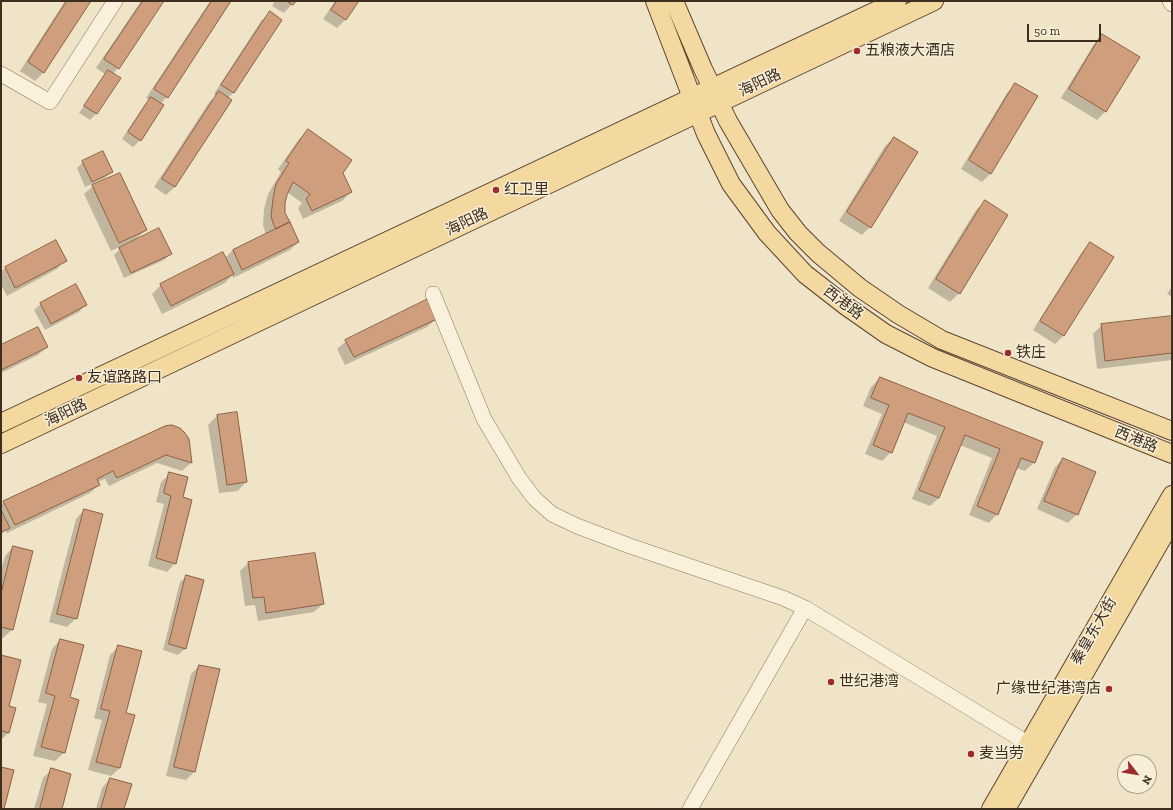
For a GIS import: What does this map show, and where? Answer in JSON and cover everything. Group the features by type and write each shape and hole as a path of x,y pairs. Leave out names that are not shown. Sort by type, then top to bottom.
{"main road":[{"name":"西港路","path":"655,1 706,134 731,184 767,233 805,274 846,306 886,334 933,358 1172,454"},
{"name":"西港路","path":"674,1 703,69 728,121 780,210 798,233 818,253 860,288 898,314 942,340 1172,432"},
{"name":"海阳路","path":"1,444 695,105 897,1"},
{"name":"海阳路","path":"715,95 934,1"},
{"name":"海阳路","path":"2,421 695,105"},
{"name":"秦皇东大街","path":"991,809 1172,495"},
{"name":"秦皇东大街","path":"1006,809 1172,521"}],"street":[{"path":"1,74 50,102 115,1"},
{"path":"433,294 484,419 519,478 535,499 552,514 577,526 624,544 783,598 805,608 1028,744"},
{"path":"690,809 805,608"}],"building":[{"path":"67,1 91,1 44,73 28,62"},
{"path":"143,1 164,1 119,69 104,59"},
{"path":"212,1 231,1 168,98 154,89"},
{"path":"287,1 296,1 293,5"},
{"path":"337,1 359,1 346,20 331,10"},
{"path":"270,11 282,20 234,93 221,85"},
{"path":"1102,34 1140,57 1106,112 1069,89"},
{"path":"108,70 121,78 97,114 84,106"},
{"path":"1015,83 1038,96 991,174 969,160"},
{"path":"219,91 232,100 175,187 162,179"},
{"path":"151,97 164,105 141,141 128,132"},
{"path":"308,129 352,160 343,173 352,192 312,211 306,199 310,194 293,182 285,203 285,213 290,222 276,229 271,216 276,184 289,163 286,161"},
{"path":"894,137 918,152 871,228 847,212"},
{"path":"103,151 113,172 92,182 82,161"},
{"path":"120,173 147,230 119,243 92,185"},
{"path":"985,200 1008,215 960,294 936,279"},
{"path":"290,222 299,242 242,270 233,250"},
{"path":"159,228 172,254 131,273 119,248"},
{"path":"56,240 67,261 15,288 5,267"},
{"path":"1090,242 1114,257 1064,336 1040,321"},
{"path":"223,252 234,274 171,306 160,284"},
{"path":"76,284 87,305 51,324 40,303"},
{"path":"428,299 437,319 354,357 345,340"},
{"path":"1172,316 1172,353 1105,361 1101,324"},
{"path":"38,327 48,347 1,370 1,345"},
{"path":"880,377 1043,442 1035,463 1021,458 998,515 977,506 1000,449 965,435 939,498 919,490 945,427 908,413 892,453 873,445 889,405 871,398"},
{"path":"237,412 247,482 227,485 217,415"},
{"path":"172,425 180,428 189,439 192,463 166,455 117,478 113,471 97,479 100,485 15,525 3,501 165,426"},
{"path":"1063,458 1096,472 1078,515 1044,501"},
{"path":"169,472 188,477 183,497 192,500 176,564 156,558 171,496 164,493"},
{"path":"84,509 103,514 77,619 57,614"},
{"path":"1,510 10,528 1,532"},
{"path":"13,546 33,551 13,630 1,627 1,594"},
{"path":"315,553 324,604 266,613 264,597 253,598 248,562"},
{"path":"186,575 204,580 186,649 169,644"},
{"path":"60,639 84,645 70,697 79,700 65,753 41,747 55,696 46,693"},
{"path":"118,645 142,651 126,713 135,715 120,768 96,762 110,711 101,709"},
{"path":"1,655 21,660 9,706 16,708 9,733 1,731"},
{"path":"199,665 220,669 195,772 174,767"},
{"path":"1,767 14,770 4,809 1,809"},
{"path":"51,768 71,774 62,809 40,809"},
{"path":"110,778 132,784 124,809 101,809"}],"place":[{"name":"五粮液大酒店","path":"857,51"},
{"name":"红卫里","path":"496,190"},
{"name":"铁庄","path":"1008,353"},
{"name":"友谊路路口","path":"79,378"},
{"name":"世纪港湾","path":"831,682"},
{"name":"广缘世纪港湾店","path":"1109,689"},
{"name":"麦当劳","path":"971,754"}]}
